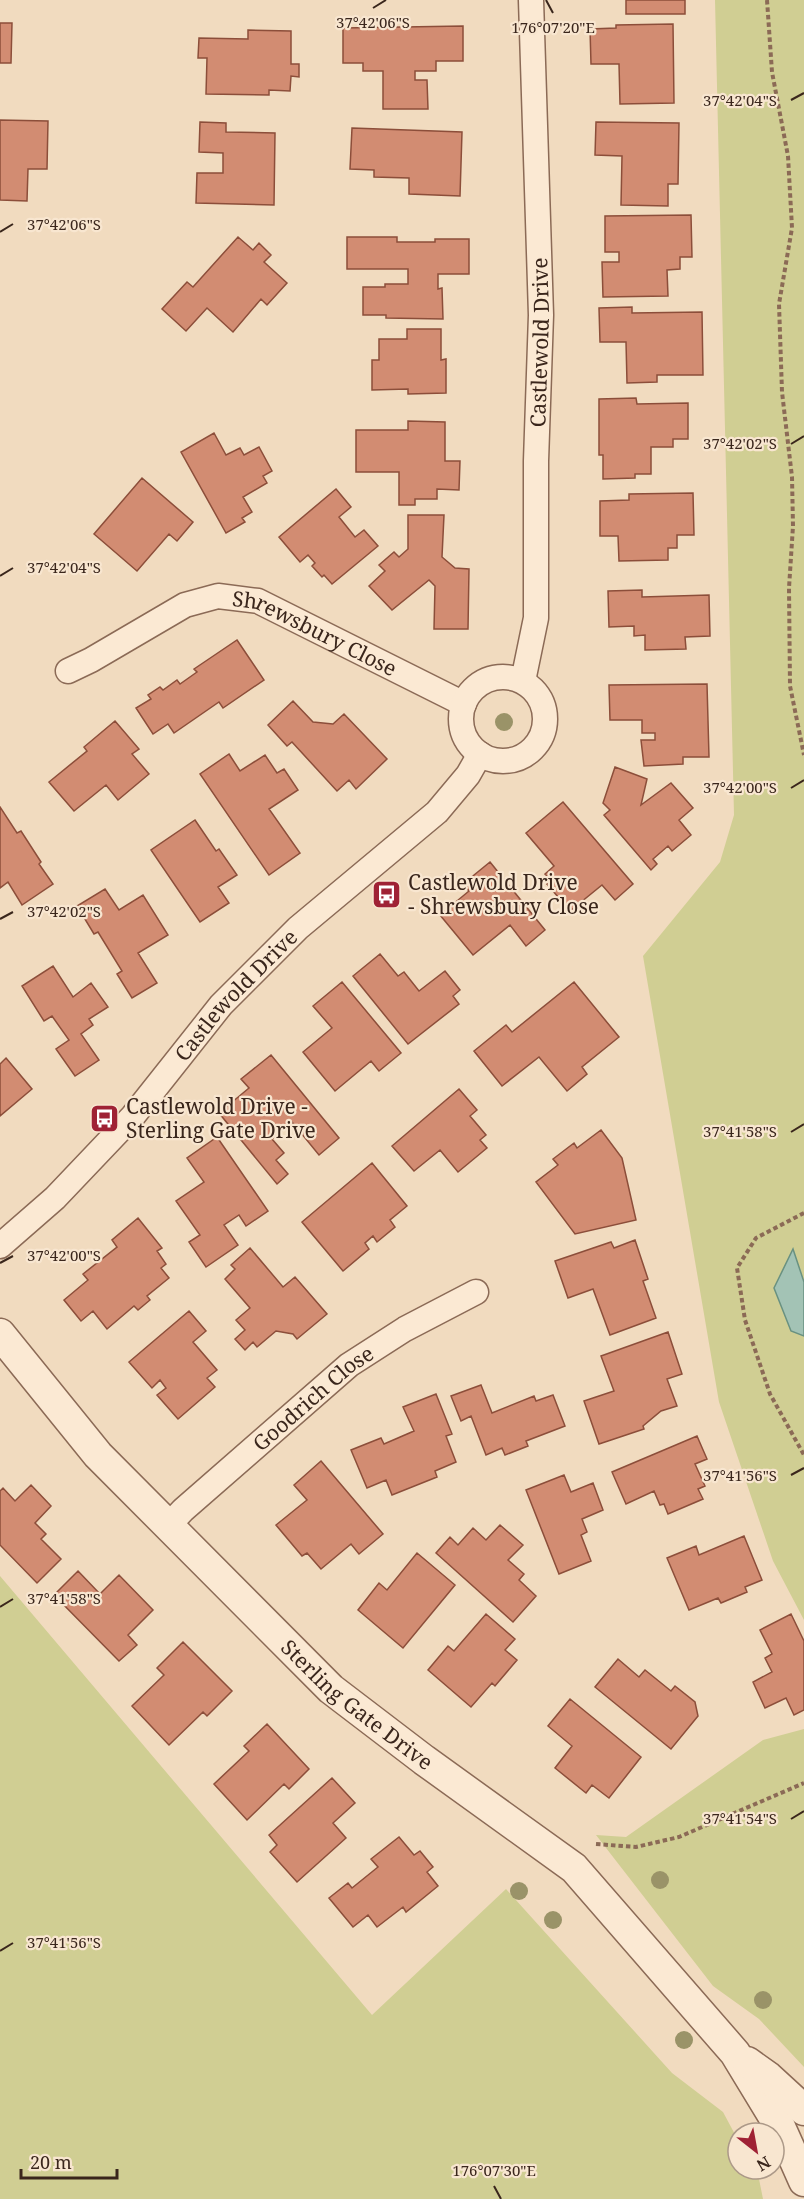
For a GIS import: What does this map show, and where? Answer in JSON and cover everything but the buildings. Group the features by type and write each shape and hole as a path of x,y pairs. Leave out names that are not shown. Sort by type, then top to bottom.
{"street":[{"name":"Castlewold Drive","path":"523,681 536,618 536,461 541,315 531,0"},
{"name":"Shrewsbury Close","path":"68,671 185,605 218,596 258,601 464,704"},
{"path":"495,677 509,677 523,681 538,695 546,714 545,727 540,740 531,751 519,758 506,761 492,760 480,754 469,744 463,732 461,718 464,704 471,691 482,682 495,677"},
{"name":"Castlewold Drive","path":"0,1246 55,1198 133,1116 221,1005 298,928 437,812 468,776 480,754"},
{"name":"Goodrich Close","path":"167,1527 183,1510 349,1365 405,1329 476,1292"},
{"name":"Sterling Gate Drive","path":"0,1334 98,1455 167,1527 331,1689 424,1760 574,1868 735,2053 780,2127 804,2181"},
{"name":"Sterling Gate Drive","path":"735,2053 768,2077 804,2110"}],"path":[{"path":"767,0 772,72 788,156 792,228 779,304 782,392 792,477 793,526 789,588 790,686 804,755"},
{"path":"804,1213 756,1238 737,1268 745,1320 770,1394 804,1455"},
{"path":"596,1844 636,1846 679,1837 804,1783"}],"shaded area":[{"path":"715,0 804,0 804,1620 773,1561 719,1402 643,956 720,862 734,815"},
{"path":"793,1249 804,1282 804,1336 791,1331 774,1288"},
{"path":"0,1576 372,2015 506,1889 672,2073 723,2112 728,2121 726,2121 726,2181 759,2181 763,2199 0,2199"},
{"path":"804,1729 804,2067 759,2019 713,1986 596,1835 626,1837 763,1740"}],"place":[{"name":"Castlewold Drive - Shrewsbury Close","path":"387,894"},
{"name":"Castlewold Drive - Sterling Gate Drive","path":"105,1118"}]}
